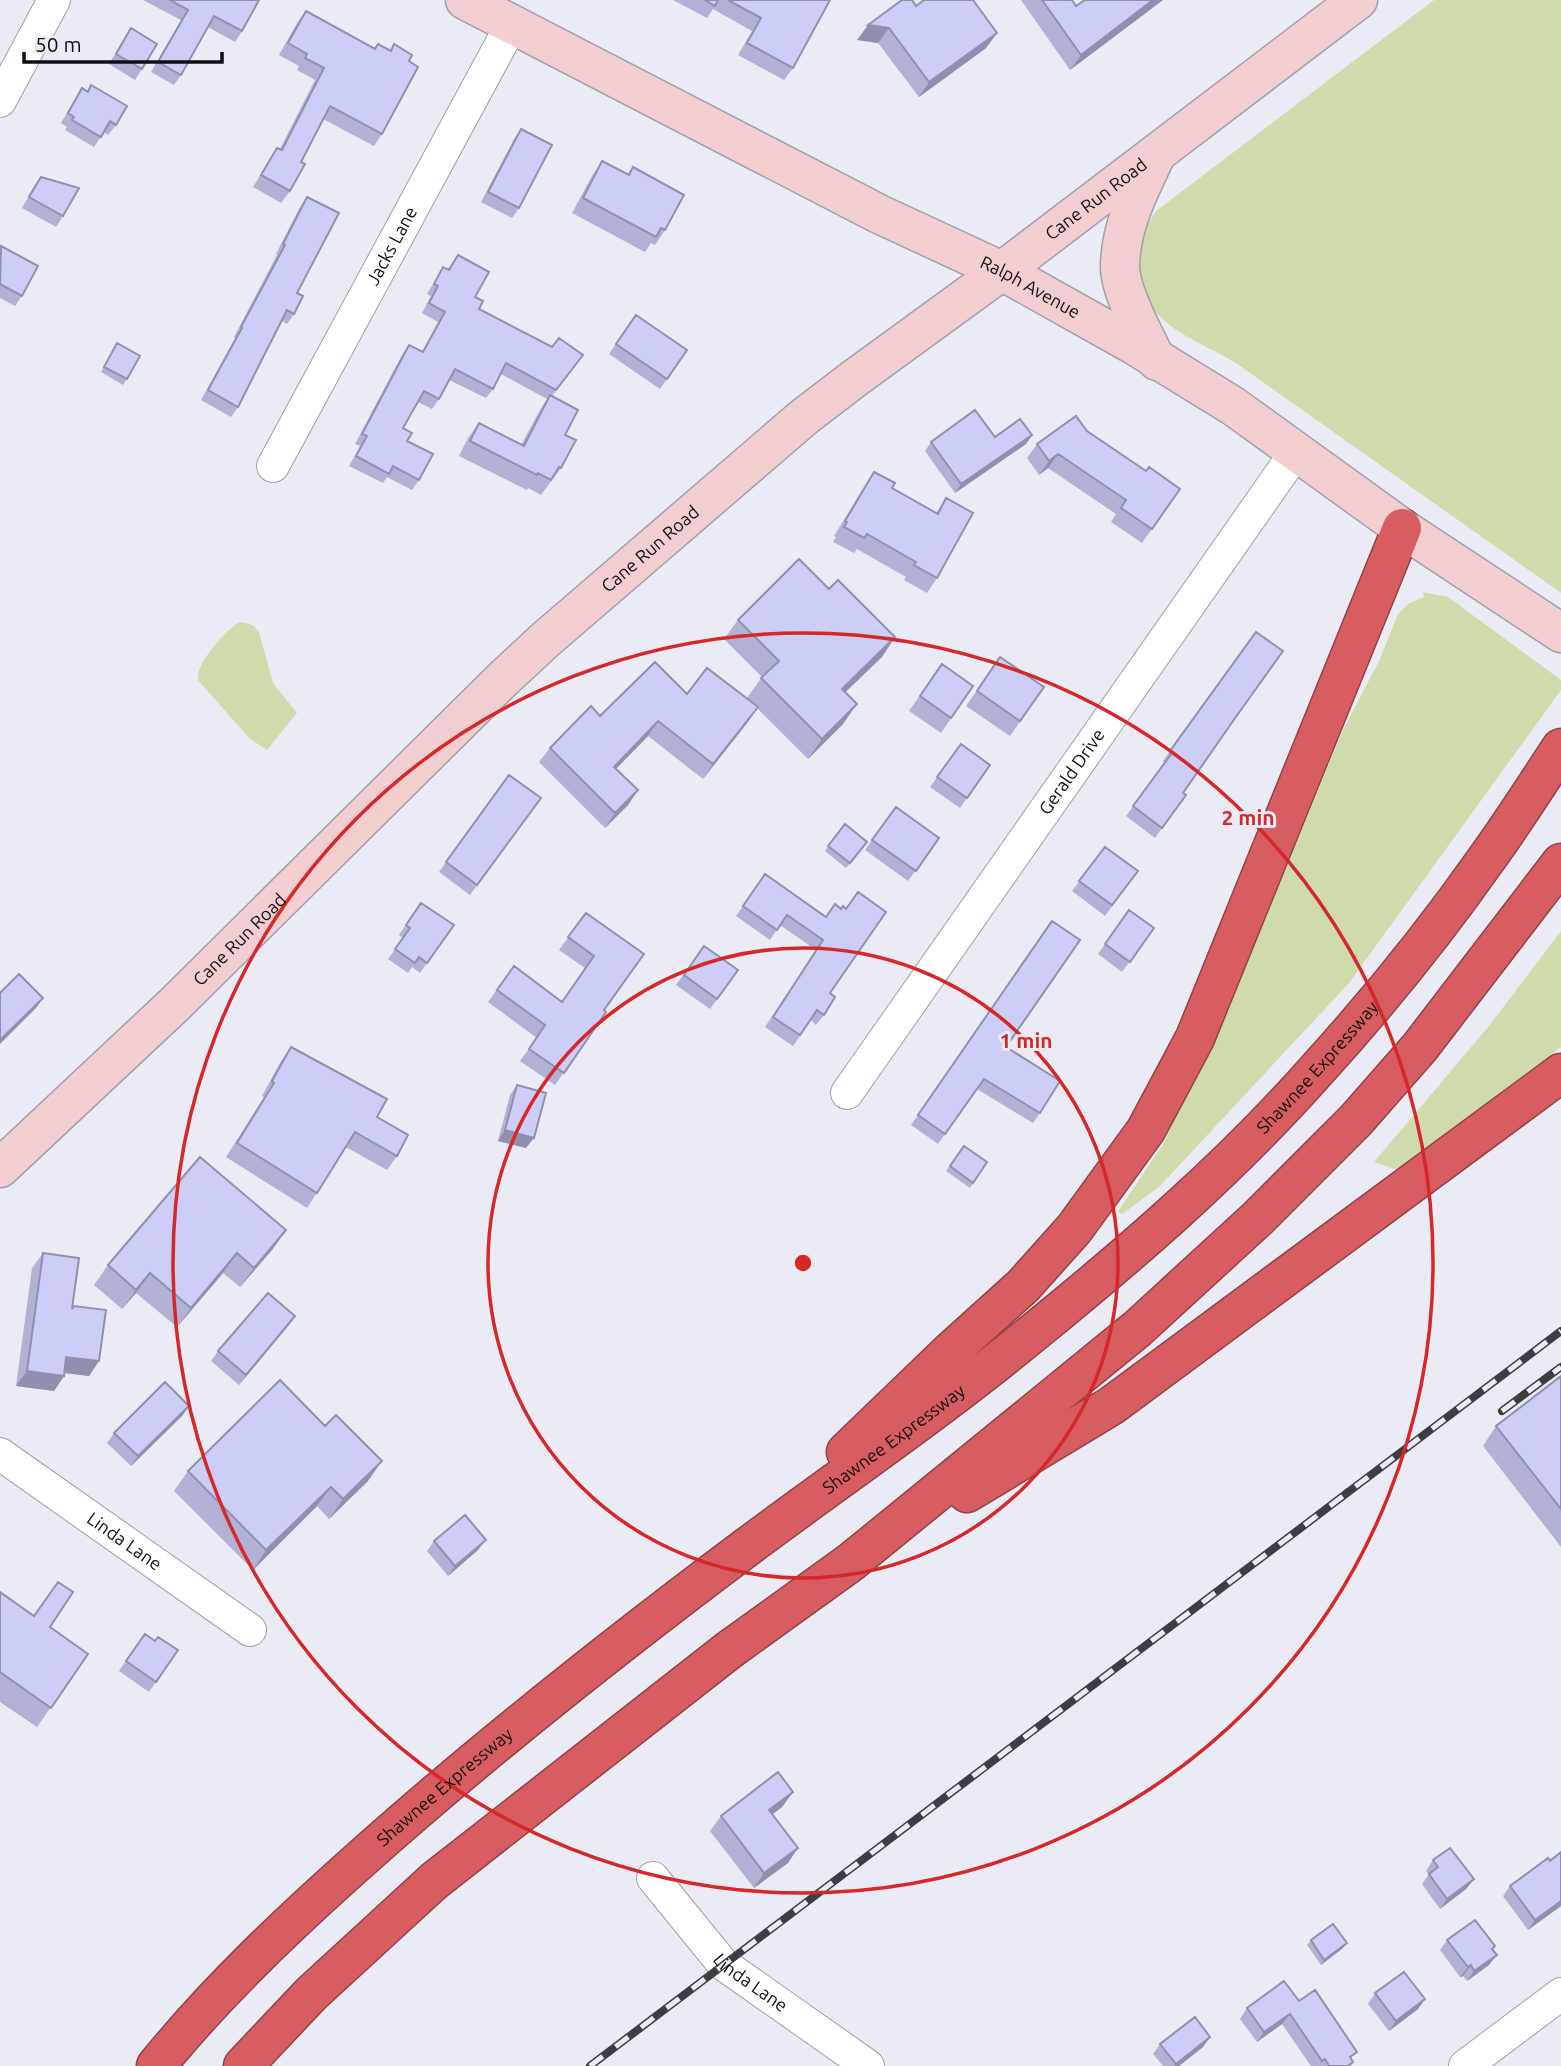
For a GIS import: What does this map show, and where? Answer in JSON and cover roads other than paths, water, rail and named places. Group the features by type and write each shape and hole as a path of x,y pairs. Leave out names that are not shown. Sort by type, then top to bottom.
{"highway":[{"path":"748,1546 951,1351 1023,1286 1074,1229 1146,1130 1195,1038 1402,528"},
{"name":"Shawnee Expressway","path":"156,2066 175,2042 292,1921 433,1795 748,1546 917,1425 1027,1338 1146,1238 1259,1132 1314,1074 1390,986 1485,862 1561,748"},
{"path":"243,2066 311,1994 434,1881 729,1650 851,1562 1137,1329 1258,1218 1356,1120 1420,1047 1561,863"},
{"path":"851,1562 1111,1406 1561,1073"}],"main road":[{"name":"Ralph Avenue","path":"466,0 879,214 1002,271 1157,360 1233,405 1402,528 1561,632"},
{"name":"Cane Run Road","path":"0,1168 174,1005 545,640 804,417 1002,271 1358,0"},
{"path":"1157,152 1128,215 1119,266 1137,323 1157,360"}],"street":[{"path":"0,101 54,0"},
{"name":"Jacks Lane","path":"274,467 512,24"},
{"name":"Gerald Drive","path":"847,1093 1296,452"},
{"name":"Linda Lane","path":"0,1454 250,1630"},
{"name":"Linda Lane","path":"653,1878 723,1964 868,2066"},
{"path":"1465,2066 1561,1994"}],"railway":[{"path":"590,2066 1561,1331"},
{"path":"1502,1411 1561,1367"}]}
